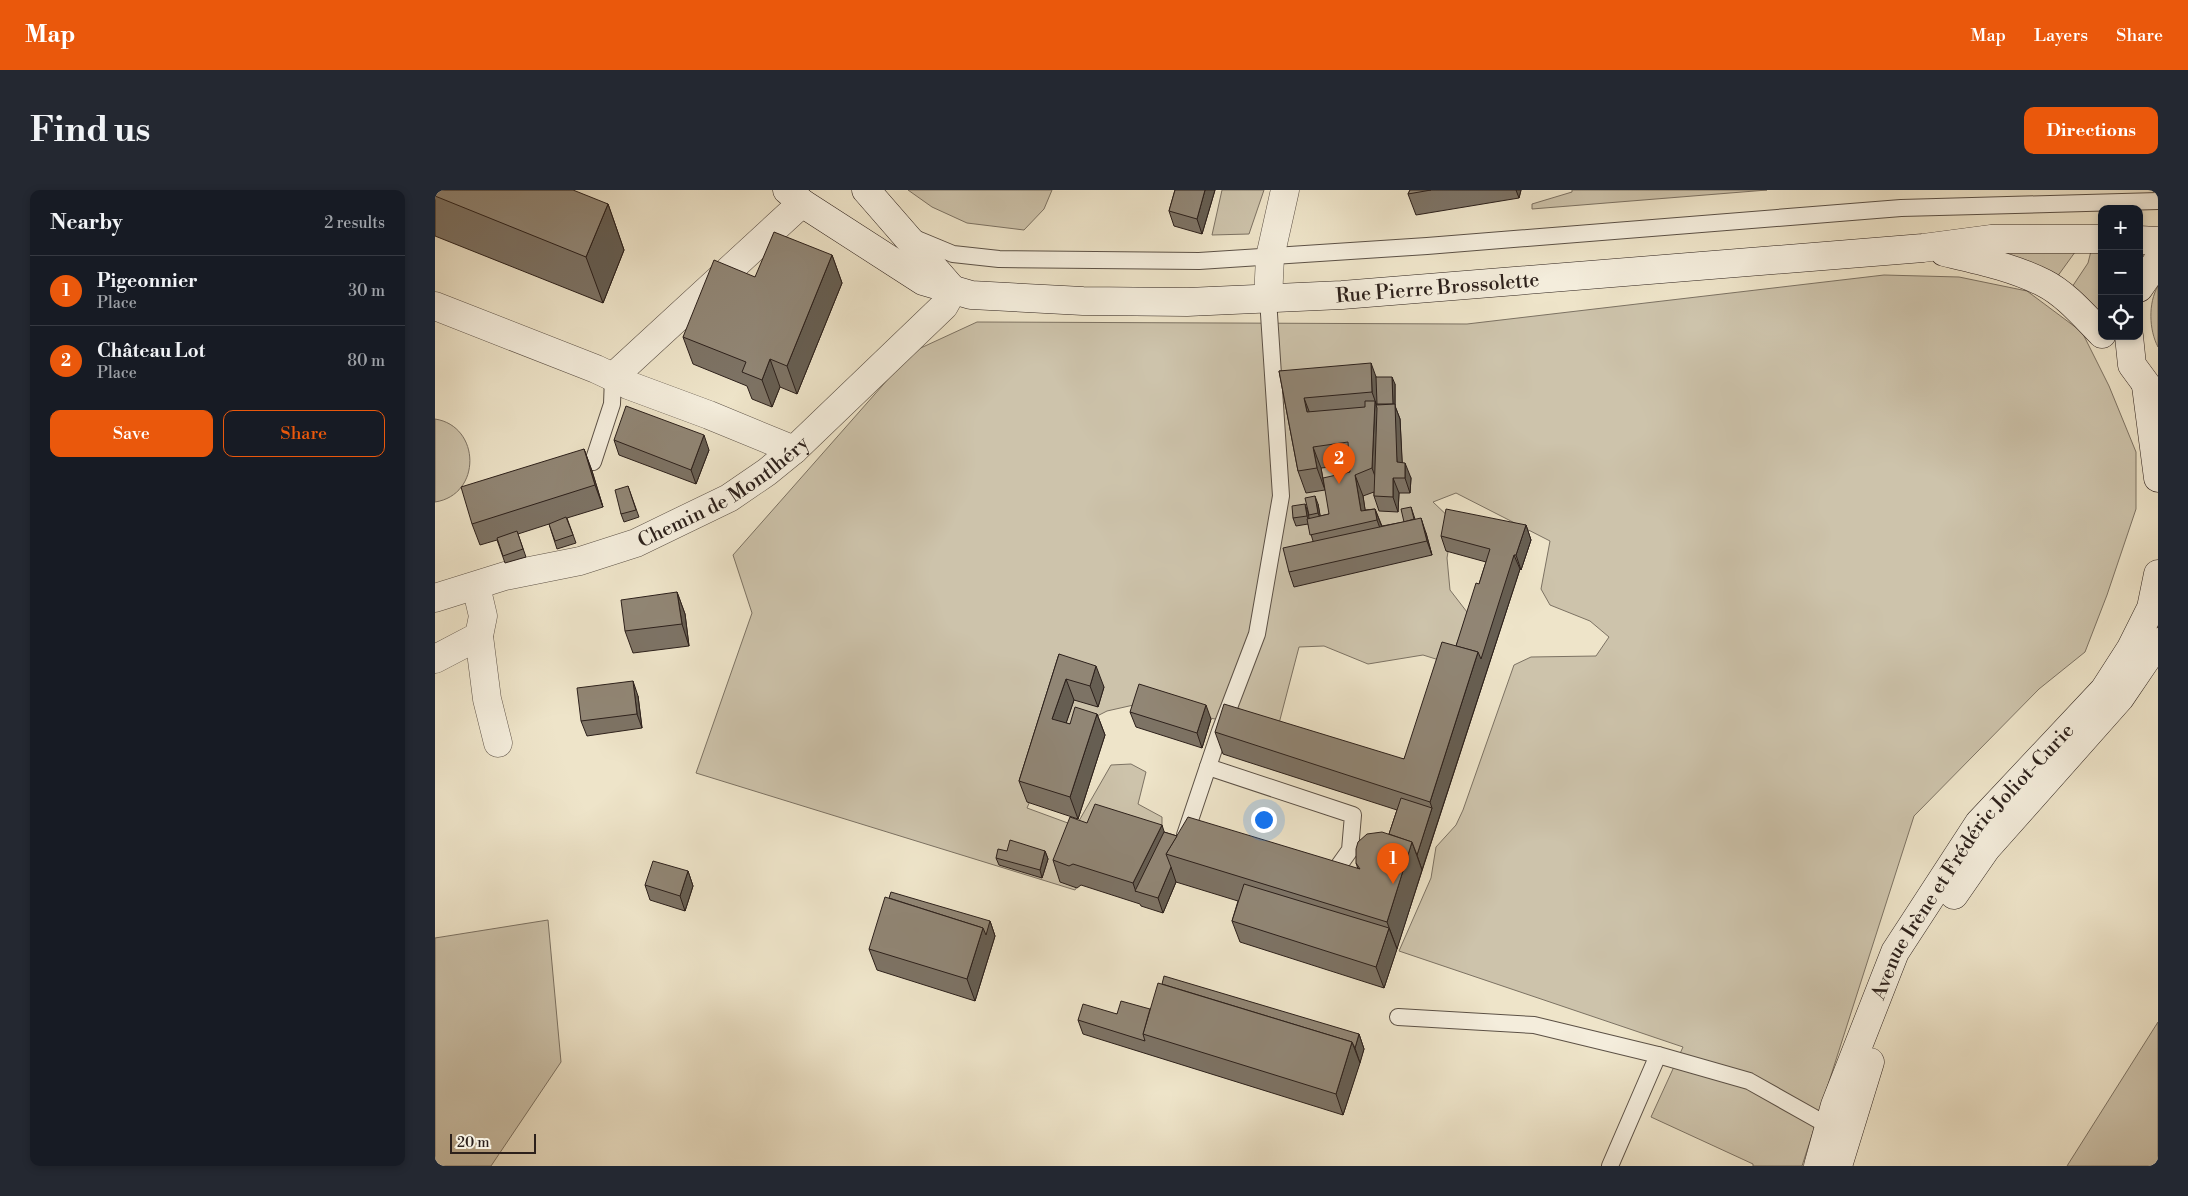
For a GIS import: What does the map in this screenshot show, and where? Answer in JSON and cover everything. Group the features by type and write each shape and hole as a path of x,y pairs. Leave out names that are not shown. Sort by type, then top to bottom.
{"main road":[{"path":"866,190 953,290"},
{"path":"1268,299 1270,257 1285,190"},
{"path":"613,377 795,197"},
{"name":"Rue Pierre Brossolette","path":"795,197 923,281 971,295 1083,301 1187,302 1268,299 1434,288 1923,248 1991,239 2098,239"},
{"path":"2143,240 2158,241"},
{"name":"Rue Pierre Brossolette","path":"1923,248 1998,264 2045,284 2079,310 2098,330"},
{"path":"2143,282 2158,260"},
{"name":"Chemin de Montlhéry","path":"435,598 505,576 580,561 636,543 729,498 767,472 794,450 944,306 953,290"},
{"path":"435,306 602,371 628,385 794,450"},
{"name":"Rue Pierre Brossolette","path":"2107,340 2145,383"},
{"path":"2130,340 2145,383 2158,478"},
{"name":"Avenue Irène et Frédéric Joliot-Curie","path":"1818,1166 1835,1105 1895,952 1979,824 2104,690 2131,648 2151,608 2158,574"},
{"path":"476,586 483,616 479,636 487,699 498,742"},
{"path":"435,659 479,636"},
{"name":"Avenue Irène et Frédéric Joliot-Curie","path":"1838,1166 1884,1019 1923,938 1986,850 2120,698 2158,642"}],"lane":[{"path":"851,190 914,239 953,254 999,259 1199,261 1901,208 2158,200"},
{"path":"1205,831 1187,829 1257,634 1281,496 1268,299"},
{"path":"593,462 612,404 613,377"},
{"path":"1208,767 1353,815 1350,850 1335,871 1307,863"},
{"path":"1398,1017 1534,1025 1658,1055 1749,1081 1829,1126"},
{"path":"1610,1166 1658,1055"}],"shaded area":[{"path":"908,190 1052,190 1044,209 1024,230 967,223 932,207"},
{"path":"1222,190 1264,190 1249,234 1212,235"},
{"path":"1572,190 1767,190 1532,209 1532,204 1572,192"},
{"path":"2092,247 2098,248 2098,313 2072,287 2088,263"},
{"path":"2078,248 2057,277 1995,251"},
{"path":"1884,275 1959,277 2027,291 2082,332 2109,386 2136,452 2136,509 2107,595 2085,652 2039,689 1914,816 1802,1166 1753,1166 1753,1164 1651,1117 1683,1047 1399,951 1431,878 1436,847 1456,825 1463,810 1514,665 1531,657 1596,656 1609,637 1590,621 1550,605 1541,589 1550,541 1456,493 1433,502 1453,521 1447,558 1450,590 1467,612 1452,664 1423,655 1368,664 1324,646 1299,647 1277,731 1138,704 1107,711 1058,736 1027,808 1076,826 1111,765 1131,764 1146,772 1138,804 1162,817 1162,833 1089,866 1075,890 696,773 752,613 733,555 912,352 977,322 1467,324"},
{"path":"2158,286 2158,347 2151,325 2151,308"},
{"path":"435,419 450,424 461,434 468,446 470,460 468,475 461,487 450,497 435,502"},
{"path":"548,920 561,1062 491,1166 435,1166 435,938"},
{"path":"2158,1022 2158,1166 2067,1166"}],"building":[{"path":"435,190 573,190 608,204 586,257 435,196"},
{"path":"1175,190 1205,190 1197,219 1169,211"},
{"path":"1410,190 1431,190 1408,194"},
{"path":"774,232 832,255 787,366 770,359 762,380 742,372 746,362 683,337 714,260 755,277"},
{"path":"1371,363 1372,392 1304,398 1307,412 1365,407 1365,401 1375,401 1372,468 1355,475 1361,511 1375,509 1377,520 1310,535 1307,519 1329,514 1323,478 1350,472 1348,442 1313,447 1317,468 1298,471 1279,371"},
{"path":"1376,377 1392,377 1393,404 1377,404"},
{"path":"1395,404 1397,462 1405,463 1405,478 1393,478 1393,497 1374,496 1376,405"},
{"path":"626,406 704,435 691,470 614,440"},
{"path":"584,449 595,485 472,524 461,487"},
{"path":"628,486 636,510 621,514 615,490"},
{"path":"1315,496 1318,513 1309,515 1305,498"},
{"path":"1305,504 1307,516 1293,518 1292,506"},
{"path":"1411,507 1414,519 1404,522 1401,509"},
{"path":"1446,509 1526,525 1516,555 1514,555 1481,659 1478,652 1456,646 1476,583 1479,584 1490,549 1441,536"},
{"path":"566,517 573,535 555,541 549,524"},
{"path":"1421,518 1427,541 1289,572 1283,548"},
{"path":"517,531 523,549 503,556 497,538"},
{"path":"677,592 682,624 625,631 621,600"},
{"path":"1442,642 1478,652 1430,802 1215,732 1224,704 1404,759"},
{"path":"1059,654 1096,666 1090,686 1066,679 1052,719 1070,724 1075,707 1097,714 1070,797 1019,781"},
{"path":"633,681 637,714 581,721 577,688"},
{"path":"1139,684 1206,705 1197,733 1130,712"},
{"path":"1401,798 1432,808 1417,855 1412,842 1389,834"},
{"path":"1095,804 1162,825 1133,883 1073,864 1069,866 1053,860 1070,817 1087,823"},
{"path":"1188,817 1360,869 1356,863 1356,849 1358,842 1367,834 1382,832 1412,842 1387,922 1166,854"},
{"path":"1164,832 1177,836 1166,854 1171,867 1158,898 1135,891"},
{"path":"1010,840 1045,851 1040,870 996,858 998,849 1007,851"},
{"path":"653,861 688,871 680,896 645,885"},
{"path":"1244,884 1389,928 1376,967 1232,921"},
{"path":"891,892 990,921 986,935 983,928 889,898"},
{"path":"885,897 983,928 967,979 869,949"},
{"path":"1164,976 1359,1034 1355,1048 1352,1042 1162,984"},
{"path":"1158,983 1352,1042 1336,1094 1143,1034"},
{"path":"1121,1001 1150,1009 1143,1034 1145,1041 1078,1020 1083,1004 1117,1014"}],"place":[{"name":"Château Lot","path":"1339,484"},
{"name":"Pigeonnier","path":"1393,884"}]}
